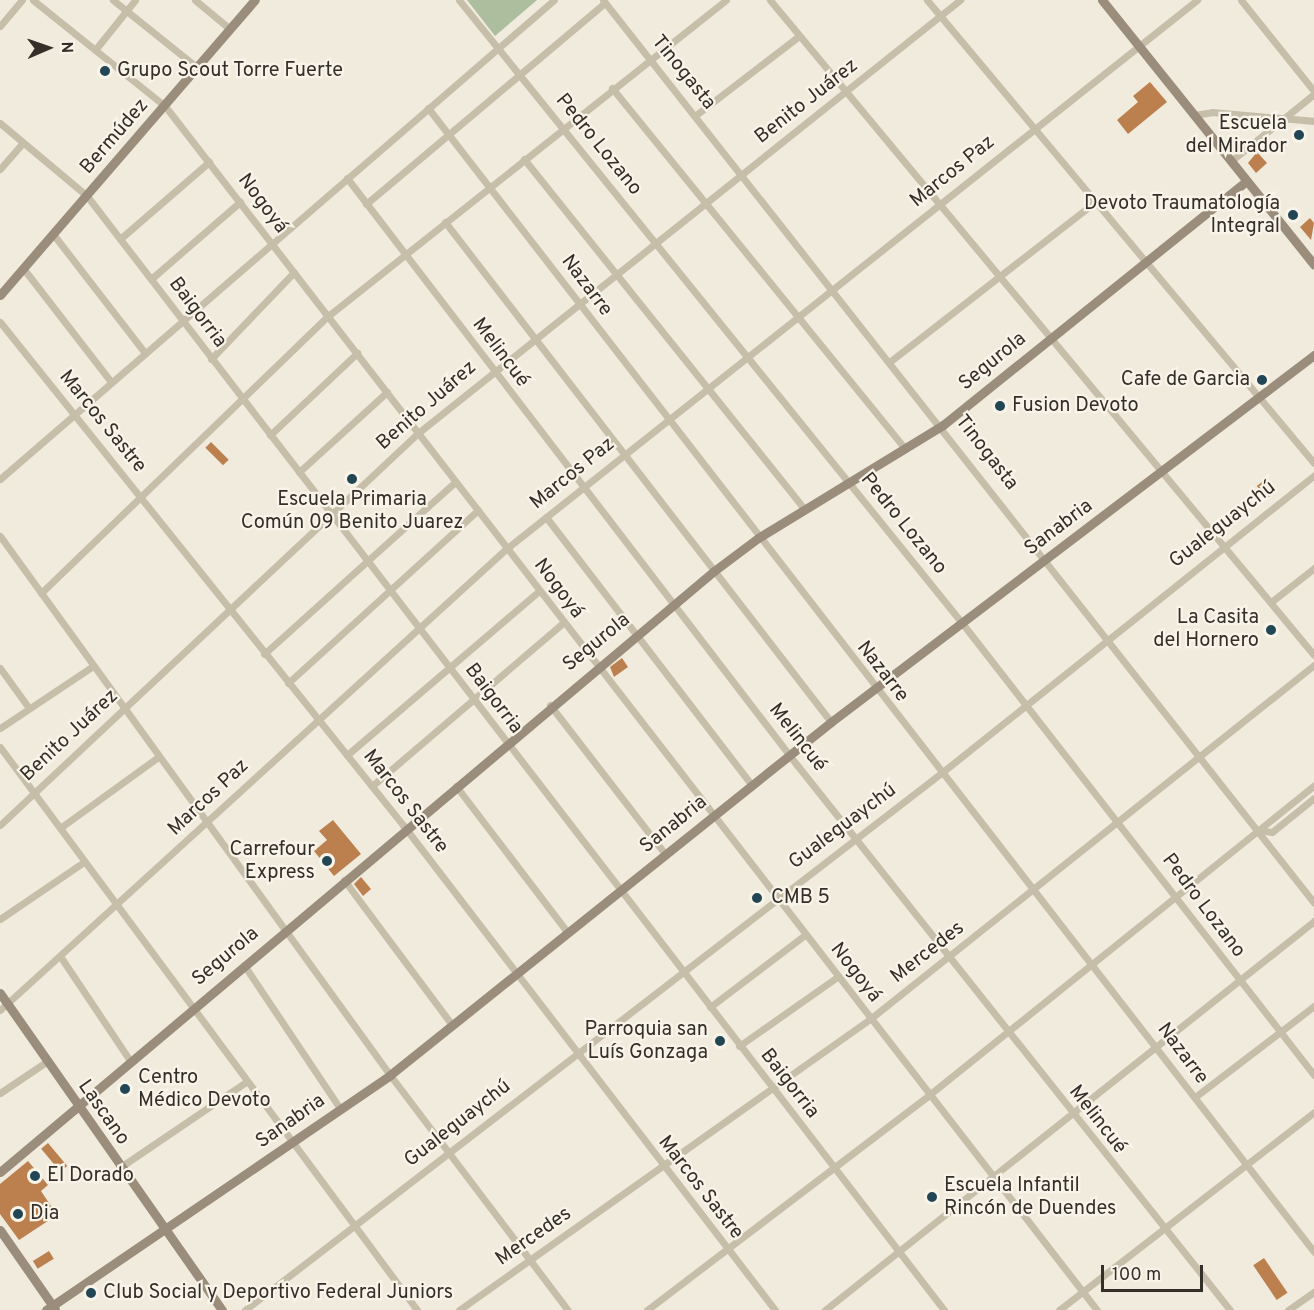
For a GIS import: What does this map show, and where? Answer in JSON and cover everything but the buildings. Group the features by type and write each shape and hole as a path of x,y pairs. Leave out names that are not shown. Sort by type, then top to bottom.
{"street":[{"path":"0,26 22,0"},
{"name":"Nogoyá","path":"33,0 165,106 713,818 1097,1310"},
{"path":"113,0 198,68"},
{"path":"95,50 135,0"},
{"path":"195,0 230,29"},
{"name":"Bermúdez","path":"0,295 255,0"},
{"name":"Pedro Lozano","path":"459,0 564,127 962,623 1314,1075"},
{"path":"0,479 554,0"},
{"path":"41,593 328,316 404,253 726,0"},
{"path":"770,0 939,205 1164,470 1314,655"},
{"path":"927,0 1314,463"},
{"name":"Benito Juárez","path":"0,825 418,433 654,241 846,93 960,0"},
{"path":"1102,0 1314,265"},
{"name":"Marcos Paz","path":"4,1007 506,549 1197,0"},
{"path":"1231,161 1314,92 1241,0"},
{"path":"366,204 604,1"},
{"name":"Tinogasta","path":"604,1 892,360 1110,637 1314,903"},
{"path":"696,115 799,36"},
{"path":"612,88 905,448"},
{"name":"Nazarre","path":"429,108 874,689 940,774 1035,889 1314,1252"},
{"path":"1194,115 1260,116 1314,121"},
{"path":"1260,116 1266,133"},
{"name":"Baigorria","path":"0,123 87,196 211,359 332,512 620,892 944,1310"},
{"path":"0,169 23,143"},
{"path":"524,159 804,509"},
{"path":"120,239 209,162"},
{"name":"Melincué","path":"347,178 790,755 1007,1027 1162,1229 1230,1310"},
{"name":"Segurola","path":"0,1172 596,666 714,571 758,538 943,425 1246,181"},
{"path":"892,360 1002,277 1096,201"},
{"path":"151,279 240,202"},
{"path":"446,222 831,722"},
{"path":"53,234 145,353"},
{"path":"23,268 111,382"},
{"path":"211,359 294,272"},
{"name":"Marcos Sastre","path":"0,322 372,786 515,975 775,1310"},
{"path":"270,435 357,353"},
{"name":"Sanabria","path":"51,1308 390,1075 831,722 1314,355"},
{"path":"300,472 387,392"},
{"name":"Gualeguaychú","path":"245,1310 855,837 940,774 1225,544 1314,476"},
{"path":"264,654 455,482"},
{"path":"288,683 478,510"},
{"path":"546,517 634,635 752,785"},
{"path":"0,536 206,824 390,1075 568,1310"},
{"path":"1271,602 1314,568"},
{"path":"347,755 539,591"},
{"path":"372,786 563,622"},
{"name":"Mercedes","path":"459,1310 870,1019 1314,665"},
{"path":"0,728 93,666"},
{"path":"0,668 29,708"},
{"path":"550,705 666,855"},
{"path":"0,747 291,1145 417,1310"},
{"path":"60,828 158,757"},
{"path":"647,1310 929,1095 1007,1027 1314,785"},
{"path":"456,786 568,933"},
{"path":"1258,830 1272,832 1314,798"},
{"path":"0,919 84,862"},
{"path":"344,880 452,1025"},
{"path":"825,1310 1070,1112 1314,921"},
{"path":"710,1007 805,935"},
{"path":"60,956 131,1062"},
{"path":"244,965 341,1110"},
{"path":"739,1046 837,977"},
{"name":"Lascano","path":"0,993 4,1007 78,1107 162,1231 222,1310"},
{"path":"1195,1097 1314,1006"},
{"path":"0,1093 46,1062"},
{"path":"119,1168 246,1082"},
{"path":"1059,1310 1314,1112"},
{"path":"0,1230 51,1308"},
{"path":"1288,1310 1314,1292"}],"green space":[{"path":"467,0 537,0 495,36"}],"place":[{"name":"Grupo Scout Torre Fuerte","path":"105,71"},
{"name":"Escuela del Mirador","path":"1299,135"},
{"name":"Devoto Traumatología Integral","path":"1293,215"},
{"name":"Cafe de Garcia","path":"1262,380"},
{"name":"Fusion Devoto","path":"1000,406"},
{"name":"Escuela Primaria Común 09 Benito Juarez","path":"352,479"},
{"name":"La Casita del Hornero","path":"1271,630"},
{"name":"Carrefour Express","path":"327,861"},
{"name":"CMB 5","path":"757,898"},
{"name":"Parroquia san Luís Gonzaga","path":"720,1041"},
{"name":"Centro Médico Devoto","path":"125,1089"},
{"name":"El Dorado","path":"35,1176"},
{"name":"Escuela Infantil Rincón de Duendes","path":"932,1197"},
{"name":"Dia","path":"18,1214"},
{"name":"Club Social y Deportivo Federal Juniors","path":"91,1293"}]}
